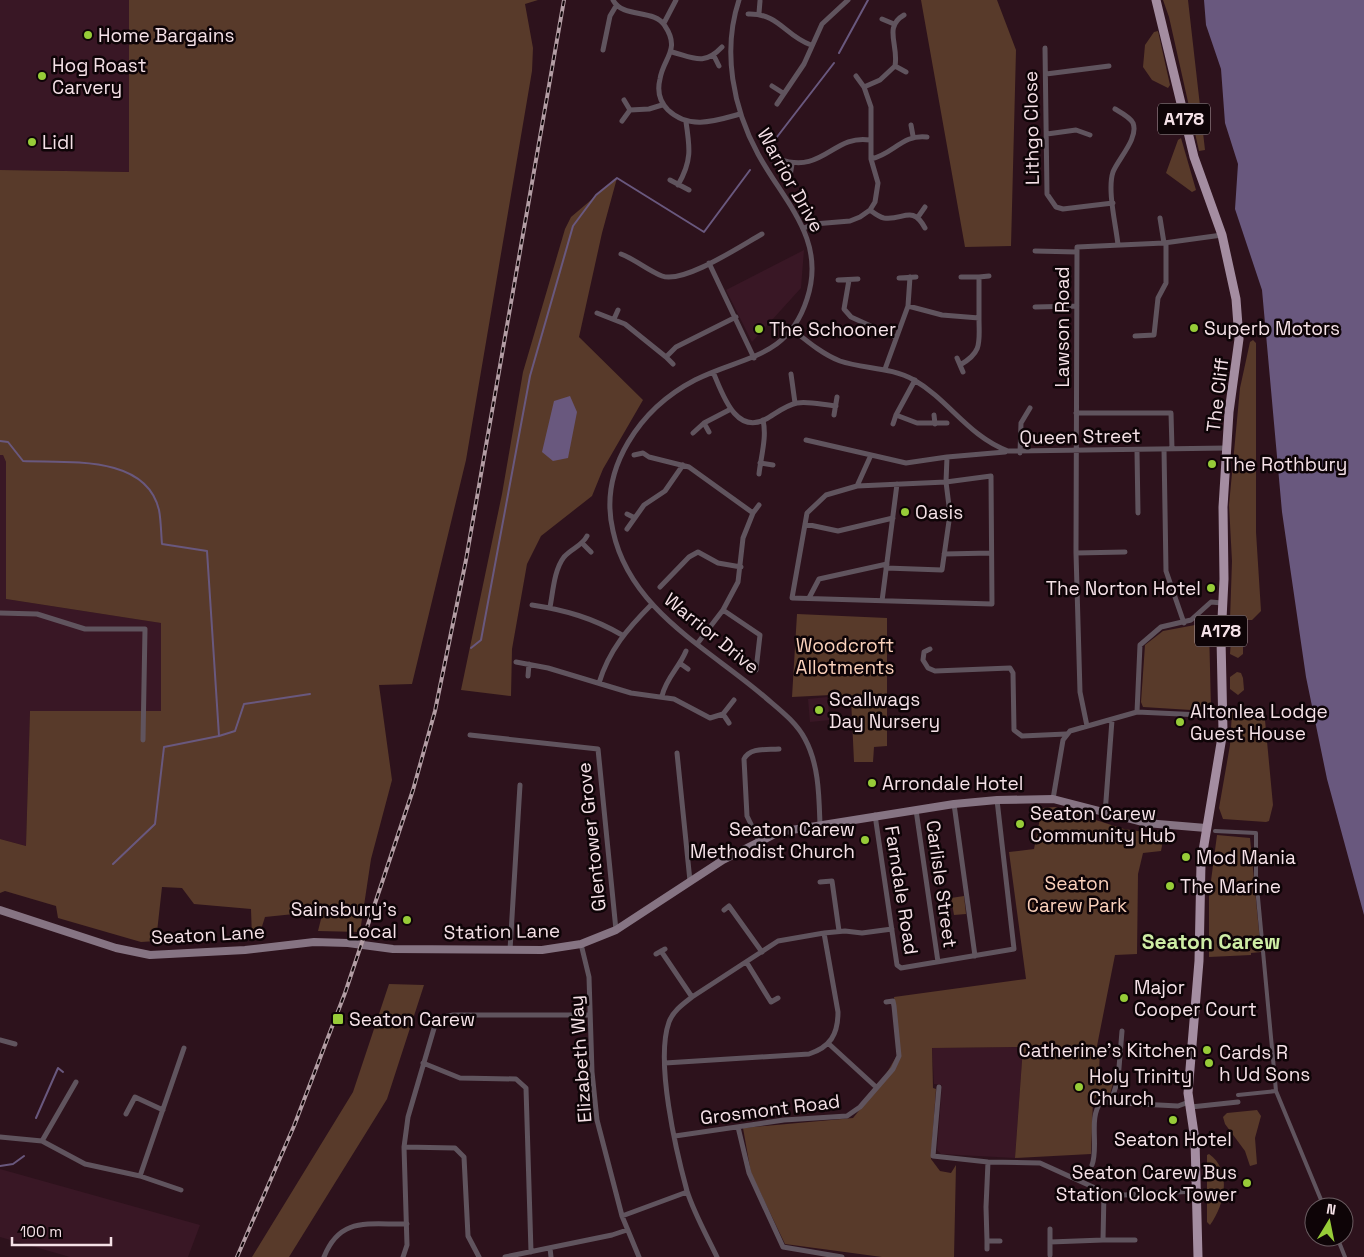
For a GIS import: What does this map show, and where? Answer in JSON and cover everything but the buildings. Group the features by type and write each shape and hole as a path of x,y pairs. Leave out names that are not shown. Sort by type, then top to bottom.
{"main road":[{"name":"A178","path":"1156,0 1194,157 1222,235"},
{"name":"The Cliff","path":"1210,829 1222,744 1223,507 1227,448 1239,339 1236,299 1222,235"},
{"name":"Station Lane","path":"393,949 542,950 581,944 616,930 723,860 779,832 954,804 996,800 1053,799 1105,814 1146,823 1210,829"},
{"name":"A178","path":"1198,1257 1195,1140 1190,1105 1190,1066 1199,961 1200,890 1210,829"},
{"name":"Seaton Lane","path":"0,910 139,954 206,954 314,942 348,943 393,949"}],"street":[{"path":"613,0 616,6 655,18 664,23 671,39 672,52 660,79 662,104 678,119 686,122 706,122 740,114"},
{"path":"664,23 676,0"},
{"name":"Warrior Drive","path":"739,0 735,13 731,58 740,114 759,156 804,228 812,259 812,280 808,299 792,330 768,351 754,358 713,372 678,390 648,416 624,449 610,488 610,510 613,532 621,558 632,578 652,604 697,644 747,681 794,723 805,738 813,756 817,777 820,825"},
{"path":"759,13 760,1"},
{"path":"777,104 804,64 822,24 844,1"},
{"path":"603,50 610,16 616,6"},
{"path":"748,14 759,13 780,23 796,38 811,45"},
{"path":"864,86 880,80 895,66 897,48 892,33 894,24 904,15"},
{"path":"882,19 894,24"},
{"path":"672,52 695,59 714,56 722,47"},
{"name":"Lithgo Close","path":"1045,48 1047,188 1051,202 1063,209 1113,203"},
{"path":"714,56 719,66"},
{"path":"895,66 906,72"},
{"path":"1046,74 1109,66"},
{"path":"804,228 822,223 850,221 870,210 878,189 871,159 871,108 864,86 856,76"},
{"path":"772,86 783,93"},
{"path":"624,100 630,110"},
{"path":"622,121 630,110 654,108 662,104"},
{"path":"1115,109 1129,119 1134,130 1113,173 1113,203 1118,245"},
{"path":"678,184 689,162 690,149 686,122"},
{"path":"911,125 913,136"},
{"path":"1047,134 1076,130 1090,135"},
{"path":"871,159 884,156 913,136 927,137"},
{"path":"779,159 792,164 822,158 853,140 870,140"},
{"path":"790,176 792,164"},
{"path":"670,180 689,190"},
{"path":"918,217 925,207"},
{"path":"870,210 885,218 902,214 918,217 925,228"},
{"path":"1135,336 1154,335 1158,298 1166,283 1165,243 1160,218"},
{"path":"621,254 639,261 663,277 684,274 709,263 762,234"},
{"name":"Lawson Road","path":"1087,726 1080,692 1076,553 1077,247 1165,243 1222,235"},
{"path":"1035,251 1077,252"},
{"path":"709,263 754,358"},
{"path":"960,277 989,276"},
{"path":"899,278 916,277"},
{"path":"960,365 970,360 977,351 979,277"},
{"path":"885,370 908,306 910,278"},
{"path":"838,280 858,279"},
{"path":"849,280 844,309 846,313 851,318 896,337"},
{"path":"908,306 942,315 979,318"},
{"path":"1036,307 1077,306"},
{"path":"614,319 618,310"},
{"path":"598,313 632,328 672,364"},
{"path":"666,358 676,347 736,317"},
{"name":"Queen Street","path":"792,330 823,353 840,361 885,370 915,380 982,439 1008,451 1020,453 1227,448"},
{"path":"957,358 963,372"},
{"path":"713,372 729,410 747,422 763,420 795,403 836,406"},
{"path":"791,374 795,403"},
{"path":"892,424 915,380"},
{"path":"834,415 837,397"},
{"path":"1020,453 1021,423 1030,408"},
{"path":"693,433 704,423 729,410"},
{"path":"1076,413 1171,413 1172,449"},
{"path":"934,414 935,424"},
{"path":"896,415 917,423 947,423"},
{"path":"760,474 761,451 766,434 763,420"},
{"path":"704,423 709,432"},
{"path":"806,440 906,463 954,455 1008,451"},
{"path":"1164,449 1166,571 1184,623"},
{"path":"1137,451 1138,513"},
{"path":"634,455 643,453 649,457 690,467 753,513"},
{"path":"857,486 871,455"},
{"path":"809,598 819,579 886,566 942,570 950,514 946,482 947,457"},
{"path":"760,464 773,465"},
{"path":"627,529 644,505 665,491 683,465"},
{"path":"991,476 992,604 792,598 807,513 826,495 857,486 897,484 946,482 991,476"},
{"path":"882,601 897,484"},
{"path":"697,644 723,610 738,582 743,538 753,513 760,506"},
{"path":"627,514 634,518"},
{"path":"805,524 838,531 893,518"},
{"path":"550,608 556,579 564,557 583,544 587,536"},
{"path":"583,544 591,552"},
{"path":"660,588 689,557 698,552 718,563 741,568"},
{"path":"1076,553 1125,552"},
{"path":"944,554 991,553"},
{"path":"1137,712 1140,645 1161,627 1191,620 1211,602 1222,603"},
{"path":"600,683 609,656 622,635 652,604"},
{"path":"532,605 578,614 601,623 622,635"},
{"path":"723,610 760,636 756,670"},
{"path":"0,613 37,614 85,629 145,629 143,740"},
{"path":"930,649 924,652 923,660 928,668 935,671 1010,668 1013,673 1014,730 1022,736 1066,734 1137,712 1223,716"},
{"path":"662,696 670,676 680,664 686,651"},
{"path":"516,662 600,683 631,693 662,696 688,705 710,718 723,714 734,700"},
{"path":"528,676 529,664"},
{"path":"680,664 688,669"},
{"path":"723,714 729,723"},
{"path":"1105,814 1112,720"},
{"path":"1053,799 1066,734"},
{"name":"Glentower Grove","path":"470,735 598,749 616,930"},
{"path":"759,841 747,816 744,759 753,750 779,749"},
{"path":"677,753 690,881"},
{"path":"510,950 520,785"},
{"path":"938,962 1014,949 996,800"},
{"path":"954,804 975,956"},
{"name":"Carlisle Street","path":"916,810 938,962"},
{"name":"Farndale Road","path":"875,816 897,965 901,968 938,962"},
{"path":"1210,829 1256,833 1256,876 1276,1091 1320,1197"},
{"path":"820,882 832,880 839,931"},
{"path":"724,910 729,906 762,952"},
{"path":"717,1257 688,1192 675,1136 664,1063 664,1040 669,1020 679,1006 778,942 791,938 839,931 862,933 892,929"},
{"path":"664,1063 809,1054 821,1050 829,1044 838,1022 838,1012 824,933"},
{"name":"Elizabeth Way","path":"581,944 589,977 597,1120 622,1216 639,1257"},
{"path":"661,951 692,997"},
{"path":"747,963 771,1002 778,998"},
{"name":"Grosmont Road","path":"675,1136 784,1120 847,1116 860,1107 893,1069 899,1056 893,1001 886,1002"},
{"path":"403,1257 407,1245 404,1147 408,1117 435,1025 443,1017 462,1015 590,1015"},
{"path":"1111,1102 1118,1080 1122,1031"},
{"path":"0,1040 15,1044"},
{"path":"829,1044 876,1087"},
{"path":"140,1176 184,1048"},
{"path":"423,1063 460,1078 516,1078 526,1088 531,1252"},
{"path":"42,1141 76,1082"},
{"path":"939,1087 934,1156 988,1162 1040,1163 1104,1192 1124,1195 1196,1191"},
{"path":"1238,1095 1276,1091"},
{"path":"126,1114 136,1097 162,1110"},
{"path":"1092,1165 1095,1158 1096,1110 1102,1102 1178,1106 1238,1102"},
{"path":"738,1127 752,1180 783,1247 842,1257"},
{"path":"0,1137 42,1141 85,1164 140,1176 181,1190"},
{"path":"404,1147 455,1148 464,1157 468,1236 479,1257"},
{"path":"987,1249 988,1162"},
{"path":"622,1216 688,1192"},
{"path":"1103,1240 1104,1192"},
{"path":"324,1257 329,1244 337,1234 352,1225 406,1224"},
{"path":"1050,1229 1050,1254"},
{"path":"505,1257 627,1230"},
{"path":"987,1241 1000,1240"},
{"path":"1050,1242 1135,1240"},
{"path":"550,1248 551,1257"}],"shaded area":[{"path":"0,0 129,0 130,172 0,170"},
{"path":"1204,0 1364,0 1364,915 1327,779 1306,677 1282,512 1262,290 1235,209 1238,164 1225,123 1221,69 1206,25"},
{"path":"804,250 801,288 752,342 726,290"},
{"path":"570,396 577,412 568,458 553,461 542,452 554,401"},
{"path":"0,455 3,455 6,462 6,599 162,623 161,711 30,712 26,846 0,839"},
{"name":"Scallwags Day Nursery","path":"827,697 830,720 810,722 808,699"},
{"path":"1023,1047 1015,1158 941,1154 937,1150 942,1085 934,1084 932,1048"},
{"path":"0,1169 200,1225 188,1257 70,1257 0,1237"}],"green space":[{"path":"129,0 538,0 525,4 533,48 532,71 466,460 412,684 379,685 392,780 371,859 360,932 318,931 323,911 265,917 258,939 252,938 251,909 194,904 182,888 162,887 156,941 141,942 58,918 56,906 5,891 0,893 0,839 26,846 30,711 161,711 161,623 6,599 6,462 3,455 0,455 0,170 129,172"},
{"path":"921,0 997,0 1016,50 1011,246 965,247"},
{"path":"1163,0 1188,0 1205,150 1199,151 1169,17"},
{"path":"1158,31 1170,85 1168,88 1152,80 1143,67 1145,45 1154,32"},
{"path":"1181,138 1196,190 1192,192 1166,173 1178,140"},
{"path":"617,178 602,233 579,337 643,400 603,469 592,496 541,536 527,564 512,649 511,696 461,690 502,494 523,372 565,229 571,217"},
{"path":"1253,340 1256,343 1256,532 1261,611 1252,620 1230,620 1232,561 1229,505 1240,388 1250,342"},
{"name":"Woodcroft Allotments","path":"797,614 887,618 887,746 874,747 873,762 854,762 851,698 831,695 792,697"},
{"path":"1195,625 1209,628 1211,708 1207,711 1143,707 1141,702 1145,645 1163,631"},
{"path":"1236,636 1240,637 1243,642 1243,654 1238,658 1230,654 1231,641"},
{"path":"1237,672 1241,673 1243,678 1244,690 1238,695 1230,689 1230,677"},
{"path":"1237,710 1256,711 1265,720 1273,805 1269,821 1266,822 1223,819 1219,808 1230,745 1232,712"},
{"name":"Seaton Carew Park","path":"1055,807 1124,829 1164,835 1161,851 1143,853 1138,874 1137,954 1115,955 1097,1046 1100,1046 1099,1075 1115,1076 1110,1094 1098,1096 1093,1100 1091,1154 1015,1158 1023,1047 932,1048 933,1088 936,1089 931,1159 940,1171 951,1173 956,1165 954,1257 882,1257 785,1244 751,1173 743,1128 853,1118 879,1086 899,1052 894,997 1026,979 1009,852 1034,849 1042,808"},
{"path":"1217,835 1250,838 1261,952 1251,953 1251,955 1209,957 1209,896"},
{"path":"964,896 966,914 954,915 951,898"},
{"path":"389,984 424,985 387,1099 289,1257 252,1257 353,1092"},
{"path":"1257,1110 1261,1116 1255,1138 1257,1164 1250,1166 1245,1151 1225,1124 1223,1117 1227,1113"},
{"path":"1209,1154 1217,1161 1224,1179 1222,1199 1210,1225 1207,1222 1207,1155"}],"waterway":[{"path":"839,53 868,0"},
{"path":"770,146 834,63"},
{"path":"471,648 481,640 530,376 573,226 596,195 617,178 704,232 750,170"},
{"path":"0,441 8,442 23,461 82,463 103,465 122,470 138,479 151,492 159,510 162,544 207,551 219,736 235,731 244,704 310,694"},
{"path":"113,864 155,824 164,747 219,736"},
{"path":"36,1118 58,1068 63,1072"},
{"path":"0,1166 13,1164 24,1156"}],"railway":[{"path":"237,1257 294,1126 345,993 413,790 435,711 466,560 564,0"}],"place":[{"name":"Home Bargains","path":"88,35"},
{"name":"Hog Roast Carvery","path":"42,76"},
{"name":"Lidl","path":"32,142"},
{"name":"Superb Motors","path":"1194,328"},
{"name":"The Schooner","path":"759,329"},
{"name":"The Rothbury","path":"1212,464"},
{"name":"Oasis","path":"905,512"},
{"name":"The Norton Hotel","path":"1211,588"},
{"name":"Scallwags Day Nursery","path":"819,710"},
{"name":"Altonlea Lodge Guest House","path":"1180,722"},
{"name":"Arrondale Hotel","path":"872,783"},
{"name":"Seaton Carew Community Hub","path":"1020,824"},
{"name":"Seaton Carew Methodist Church","path":"865,840"},
{"name":"Mod Mania","path":"1186,857"},
{"name":"The Marine","path":"1170,886"},
{"name":"Sainsbury's Local","path":"407,920"},
{"name":"Major Cooper Court","path":"1124,998"},
{"name":"Seaton Carew","path":"338,1019"},
{"name":"Catherine's Kitchen","path":"1207,1050"},
{"name":"Cards R h Ud Sons","path":"1209,1063"},
{"name":"Holy Trinity Church","path":"1079,1087"},
{"name":"Seaton Hotel","path":"1173,1120"},
{"name":"Seaton Carew Bus Station Clock Tower","path":"1247,1183"}],"district":[{"name":"Seaton Carew","path":"1211,942"}]}
